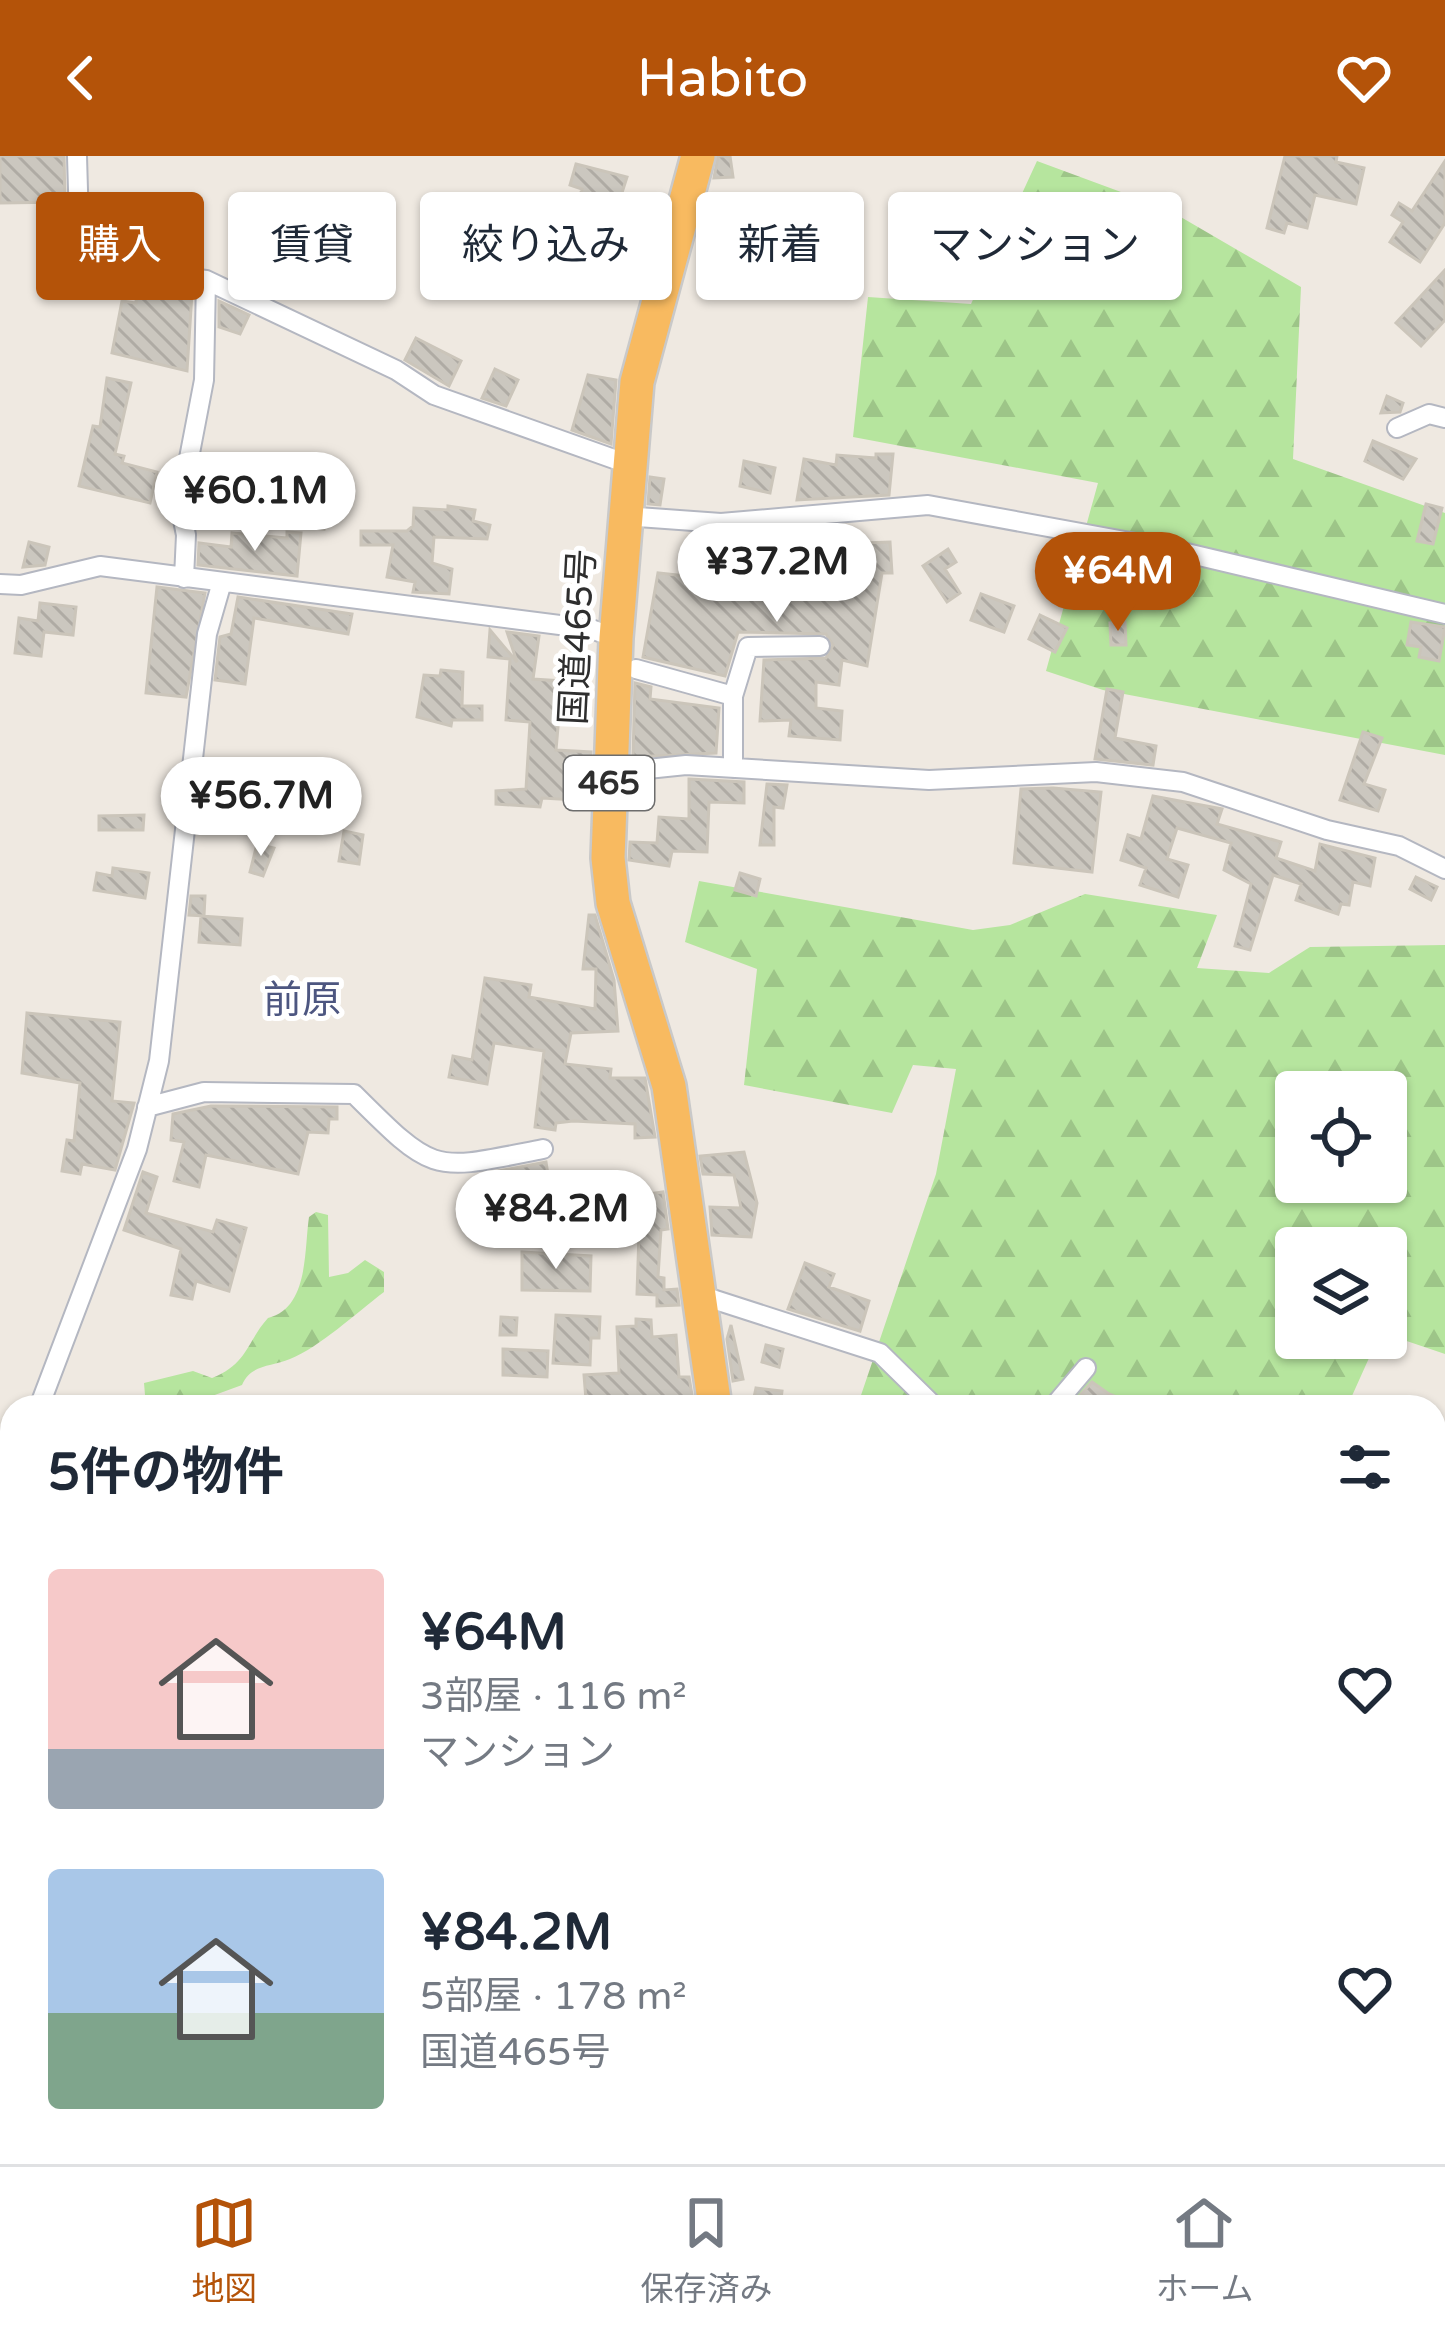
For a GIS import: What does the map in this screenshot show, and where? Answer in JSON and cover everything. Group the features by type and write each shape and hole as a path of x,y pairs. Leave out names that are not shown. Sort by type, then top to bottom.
{"highway":[{"name":"国道465号","path":"698,156 637,382 609,772 613,903 669,1086 713,1395"}],"street":[{"path":"77,156 79,224 95,266 206,280 396,370 434,395 628,464"},
{"path":"184,578 186,535 180,506 204,380 206,280"},
{"path":"1397,428 1429,414 1445,418"},
{"path":"625,516 721,523 928,505 1174,550 1445,614"},
{"path":"0,584 21,585 100,566 591,629 616,638"},
{"path":"44,1395 137,1149 159,1061 207,634 222,582"},
{"path":"733,768 734,696 752,644 820,646"},
{"path":"637,669 734,696"},
{"path":"609,772 686,765 929,780 1096,772 1183,782 1328,830 1399,846 1445,869"},
{"path":"147,1107 204,1093 354,1094 420,1155 446,1166 543,1149"},
{"path":"700,1295 880,1353 923,1395"},
{"path":"1064,1395 1087,1369"}],"green space":[{"path":"1037,161 1121,192 1023,192"},
{"path":"1182,218 1301,287 1293,459 1445,513 1445,755 1103,690 1046,671 1098,483 853,437 868,297 971,304 973,300 1182,300"},
{"path":"699,881 973,930 1010,925 1085,894 1217,915 1197,968 1269,973 1310,947 1445,945 1445,1354 1407,1341 1407,1227 1275,1227 1275,1359 1369,1359 1352,1395 861,1395 936,1174 956,1069 913,1065 892,1113 744,1085 757,969 685,942"},
{"path":"316,1212 328,1215 329,1277 348,1273 365,1260 384,1272 384,1292 313,1346 256,1370 242,1385 215,1395 145,1395 144,1383 193,1371 212,1378 240,1359 268,1318 291,1303 298,1290 309,1217"}],"building":[{"path":"0,156 64,156 65,192 36,192 36,202 0,203"},
{"path":"718,156 730,156 733,177 714,178"},
{"path":"1285,156 1337,156 1336,162 1364,168 1356,204 1315,195 1307,228 1287,223 1284,233 1267,228"},
{"path":"1445,161 1445,223 1420,262 1390,242 1403,222 1392,215 1399,203 1412,211"},
{"path":"576,164 627,177 622,192 581,192 570,185"},
{"path":"1445,270 1445,320 1421,346 1396,323"},
{"path":"192,300 187,371 112,353 122,301"},
{"path":"219,301 249,315 240,334 219,327"},
{"path":"416,338 461,361 449,386 405,360"},
{"path":"495,369 518,380 506,406 482,398"},
{"path":"588,375 616,380 611,444 572,430"},
{"path":"107,378 131,383 115,454 124,456 122,463 157,472 150,503 79,486 93,426 100,427"},
{"path":"1387,396 1403,403 1400,412 1381,413"},
{"path":"1373,441 1416,459 1403,479 1365,461"},
{"path":"876,454 893,454 889,495 797,500 804,459 836,465 837,455 876,458"},
{"path":"744,461 775,468 770,493 740,486"},
{"path":"650,477 664,479 660,505 648,504"},
{"path":"293,503 326,506 324,529 291,526"},
{"path":"1426,504 1442,508 1433,544 1417,541"},
{"path":"448,506 475,510 473,521 490,525 487,539 434,537 432,563 452,569 449,594 413,592 415,582 387,577 393,545 361,545 361,531 407,531 413,526 414,508 448,510"},
{"path":"287,532 301,533 297,576 198,565 199,543 231,547 232,533 287,538"},
{"path":"792,537 824,540 824,548 863,551 863,543 890,542 892,573 882,573 867,666 842,660 839,685 816,682 816,708 842,711 840,740 789,736 791,720 760,721 764,660 826,658 833,645 826,634 738,632 725,676 643,657 658,573 769,585 769,577 790,579"},
{"path":"29,542 49,547 45,565 23,567"},
{"path":"948,549 956,562 945,569 960,593 947,602 923,566"},
{"path":"157,587 205,593 186,697 146,693"},
{"path":"981,594 1014,606 1004,632 971,620"},
{"path":"238,597 352,614 348,634 254,618 245,684 215,680 220,637 231,634"},
{"path":"40,603 76,607 73,635 44,632 41,656 15,653 19,618 38,621"},
{"path":"1040,615 1067,628 1055,652 1029,639"},
{"path":"1125,622 1126,645 1111,645 1110,623"},
{"path":"1411,622 1445,627 1439,661 1419,657 1421,647 1407,645"},
{"path":"490,630 517,662 507,632 539,636 533,679 562,681 556,750 591,752 589,794 575,793 575,800 542,798 540,807 496,804 496,791 526,789 530,722 506,720 510,659 488,657"},
{"path":"441,670 463,672 462,706 482,706 482,720 452,720 451,726 417,717 424,675 440,676"},
{"path":"635,683 651,687 650,699 719,708 716,753 633,757"},
{"path":"1107,689 1123,692 1115,738 1156,746 1153,765 1095,759"},
{"path":"1363,732 1382,738 1364,784 1385,790 1378,811 1340,800"},
{"path":"689,779 744,782 744,803 709,802 707,852 672,851 669,866 629,860 630,842 657,843 659,817 689,819"},
{"path":"767,784 787,785 783,808 774,807 774,845 760,845"},
{"path":"1021,789 1101,792 1092,872 1014,863"},
{"path":"1153,796 1222,809 1217,824 1281,842 1276,858 1315,871 1320,844 1375,858 1370,886 1353,882 1349,905 1341,904 1338,914 1296,900 1301,884 1273,875 1250,950 1235,946 1251,884 1224,870 1231,843 1177,828 1167,859 1188,865 1178,897 1140,885 1146,868 1121,860 1128,835 1141,839"},
{"path":"144,815 143,830 99,830 99,816"},
{"path":"344,831 363,835 359,864 339,861"},
{"path":"257,844 274,848 263,876 250,872"},
{"path":"113,868 149,873 145,898 94,890 97,873 112,876"},
{"path":"740,873 760,879 756,896 735,890"},
{"path":"1416,877 1437,887 1431,900 1410,889"},
{"path":"191,896 205,896 204,916 189,915"},
{"path":"589,915 595,915 614,980 618,1031 571,1033 565,1064 611,1069 610,1078 645,1078 655,1137 635,1138 635,1124 573,1121 556,1123 555,1130 535,1127 544,1051 494,1043 487,1084 449,1077 453,1056 472,1060 485,978 531,985 529,997 595,1009 596,969 583,969"},
{"path":"201,916 242,919 240,945 199,942"},
{"path":"27,1013 120,1022 112,1101 134,1103 115,1170 82,1164 80,1174 62,1171 67,1140 74,1141 80,1083 22,1073"},
{"path":"211,1106 337,1107 337,1119 329,1119 328,1133 308,1132 298,1174 206,1155 199,1187 174,1181 184,1142 171,1140 173,1114"},
{"path":"744,1152 757,1203 751,1237 712,1235 710,1207 741,1208 734,1175 703,1174 700,1156"},
{"path":"546,1162 551,1194 587,1194 587,1221 495,1213 495,1194 503,1194 499,1171"},
{"path":"143,1172 157,1177 146,1213 213,1232 217,1220 246,1228 229,1291 196,1281 192,1299 171,1295 181,1249 124,1230"},
{"path":"663,1192 668,1229 661,1230 658,1277 664,1278 664,1290 677,1289 679,1305 657,1306 657,1295 637,1294 639,1233 630,1234 626,1208 641,1206 640,1195"},
{"path":"522,1252 591,1256 590,1291 522,1290"},
{"path":"805,1263 834,1274 829,1287 869,1301 860,1331 788,1309"},
{"path":"556,1315 600,1317 599,1338 591,1338 590,1365 553,1363"},
{"path":"501,1317 517,1318 516,1335 500,1335"},
{"path":"636,1319 651,1320 652,1337 676,1335 679,1377 689,1377 692,1395 586,1395 584,1375 619,1373 617,1327 636,1326"},
{"path":"731,1325 743,1379 733,1381 727,1339"},
{"path":"766,1345 783,1349 779,1367 762,1362"},
{"path":"503,1349 548,1351 547,1377 503,1375"},
{"path":"1092,1382 1111,1395 1083,1395"},
{"path":"756,1388 782,1391 782,1395 755,1395"}],"district":[{"name":"前原","path":"302,1000"}]}
